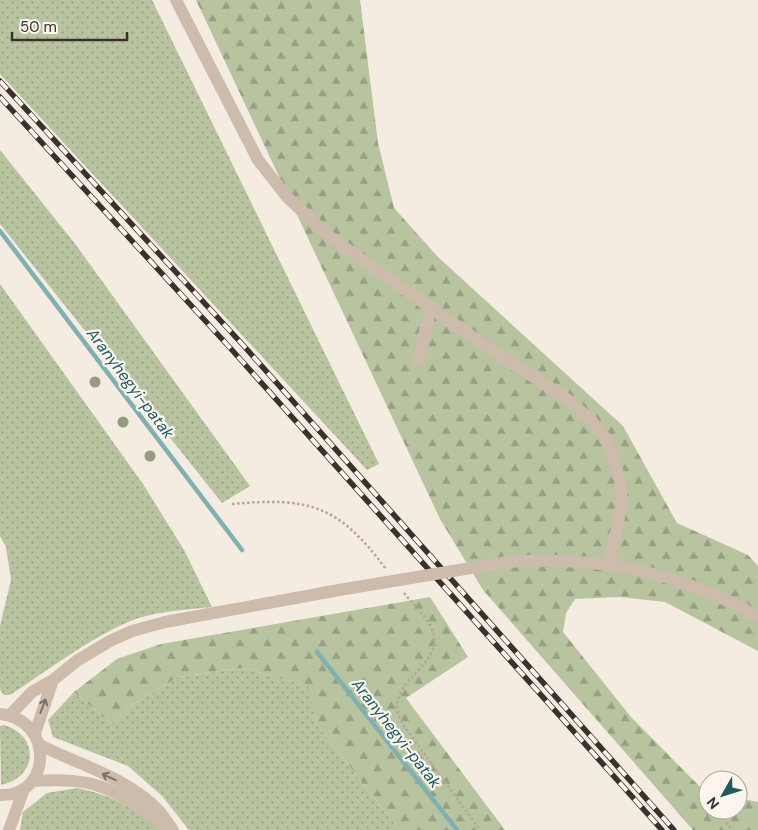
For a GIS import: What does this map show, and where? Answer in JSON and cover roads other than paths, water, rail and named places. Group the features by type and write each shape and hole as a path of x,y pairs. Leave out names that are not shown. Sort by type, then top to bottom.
{"street":[{"path":"176,0 258,160 277,185 308,218 331,238 431,308 563,396 591,420 607,440 620,480 622,503 609,565"},
{"path":"418,360 431,308"},
{"path":"171,830 159,811 140,795 116,780 37,739 24,722 5,715 32,692 53,680 78,660 110,641 132,631 166,622 507,562 552,559 646,571 680,581 733,602 758,617"},
{"path":"9,830 28,785 38,770 41,758 37,739 53,680"},
{"path":"0,795 14,793 28,785 68,779 102,786 130,800 171,830"}],"waterway":[{"name":"Aranyhegyi-patak","path":"0,231 242,550"},
{"name":"Aranyhegyi-patak","path":"317,652 457,830"}],"railway":[{"path":"0,81 243,345 674,830"},
{"path":"0,97 232,350 662,830"}]}
